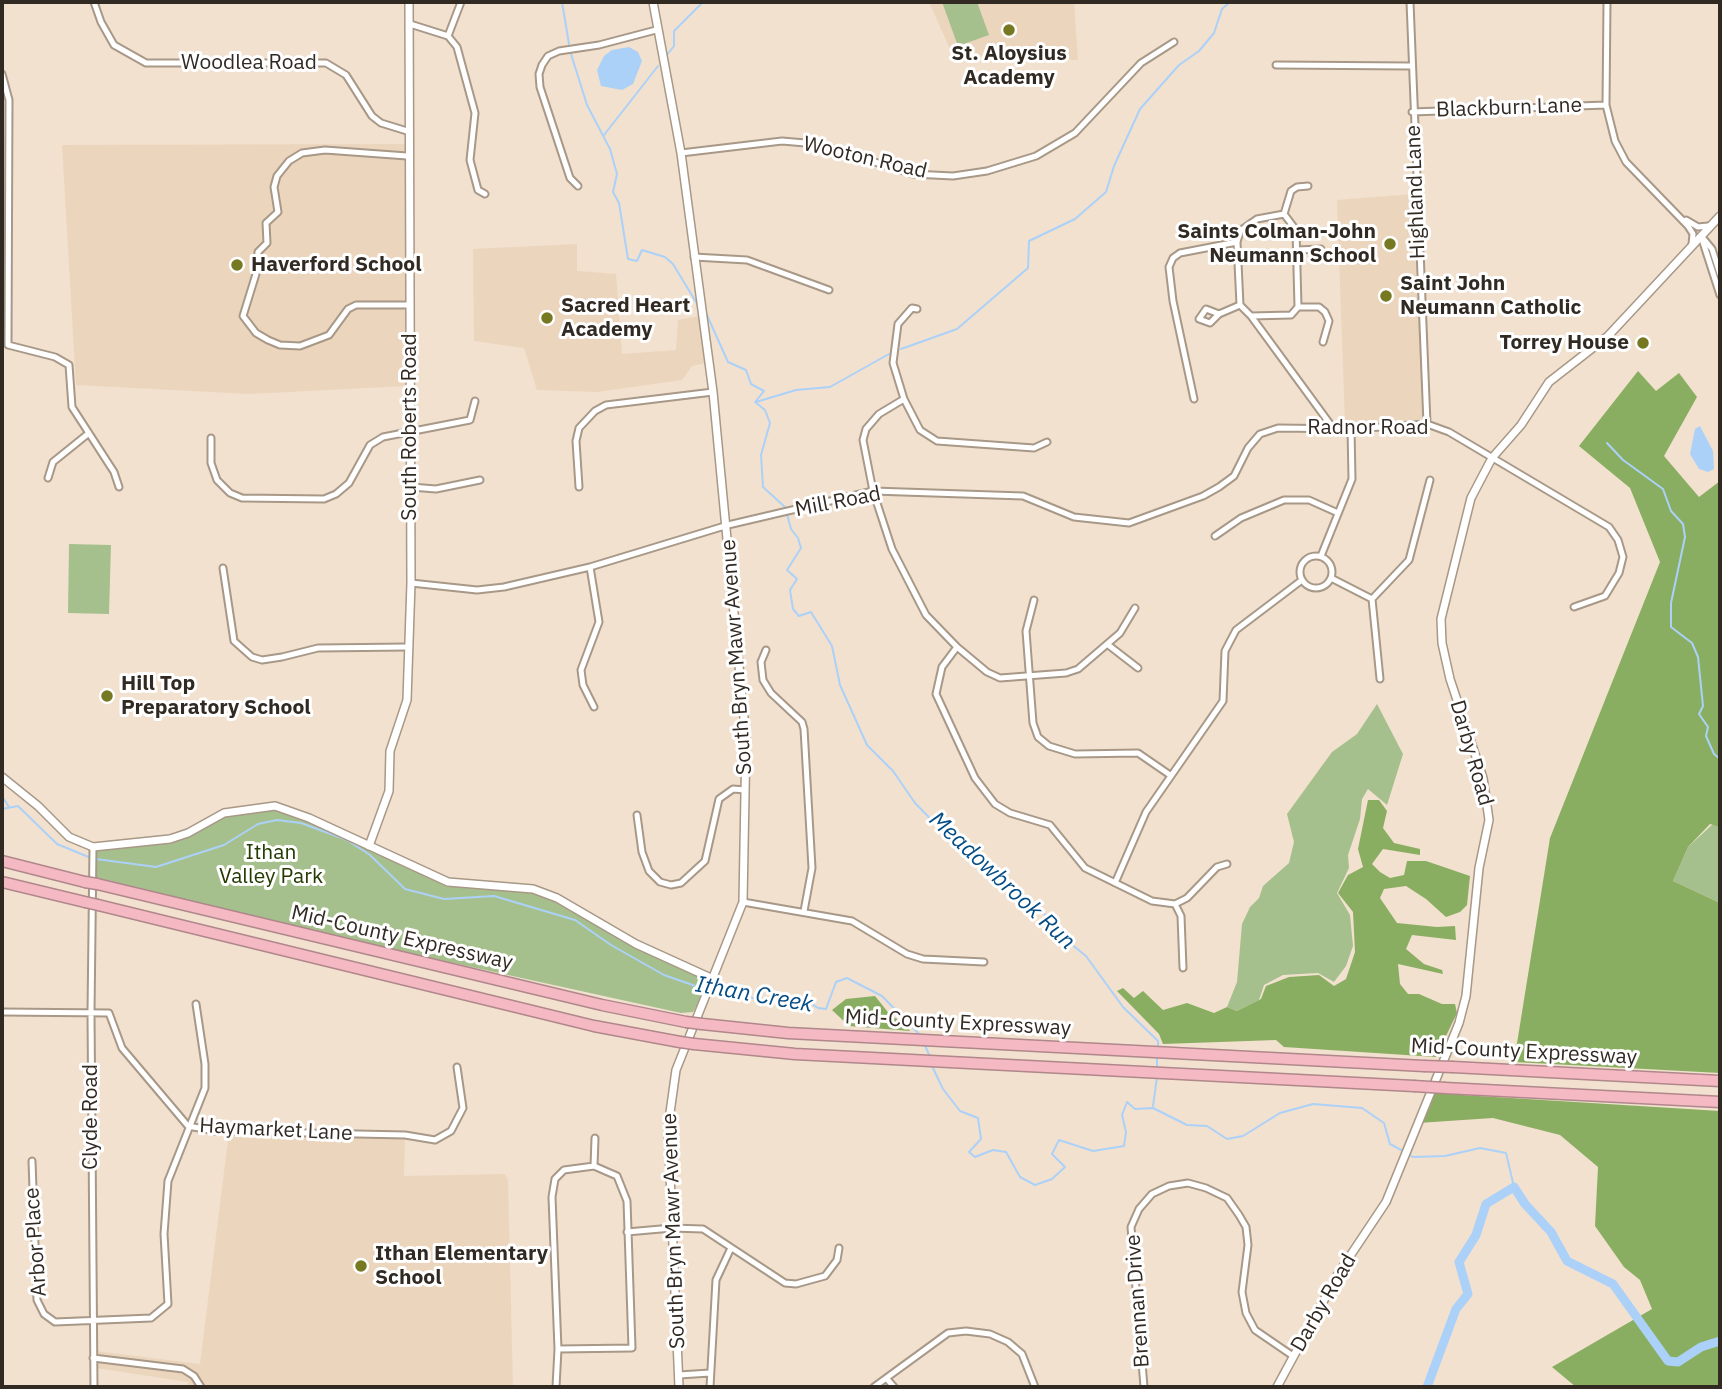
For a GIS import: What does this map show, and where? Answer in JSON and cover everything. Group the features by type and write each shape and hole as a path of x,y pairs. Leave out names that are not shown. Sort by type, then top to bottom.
{"highway":[{"name":"Mid-County Expressway","path":"2,861 601,1005 686,1022 788,1033 1720,1081"},
{"name":"Mid-County Expressway","path":"2,882 594,1026 694,1044 796,1055 1720,1102"}],"main road":[{"name":"South Roberts Road","path":"369,846 389,791 390,751 407,700 411,583 407,156 409,2"},
{"name":"South Bryn Mawr Avenue","path":"653,2 656,30 681,153 713,392 728,525 746,739 743,902 676,1070 671,1094 668,1127 679,1387"},
{"name":"Darby Road","path":"1277,1387 1338,1274 1386,1202 1466,996 1479,868 1489,820 1483,778 1450,679 1442,643 1441,620 1467,508 1480,477 1492,458 1521,425 1549,382 1608,336 1720,216"},
{"path":"2,777 38,806 69,837 93,847 170,839 188,833 224,813 275,806 448,882 533,889 557,898 575,906 636,944 713,979"}],"street":[{"name":"Woodlea Road","path":"94,2 100,22 114,45 146,63 326,63 346,75 374,118 407,131"},
{"path":"448,36 461,2"},
{"name":"Highland Lane","path":"1410,2 1410,66 1427,424"},
{"path":"1606,2 1606,105 1615,141 1626,162 1678,214 1693,234 1691,247"},
{"path":"410,24 448,36 457,47 475,113 470,160 478,190 485,194"},
{"path":"578,186 570,178 540,87 540,68 548,57 559,51 599,45 656,30"},
{"name":"Wooton Road","path":"681,153 782,141 817,144 913,174 953,176 987,171 1036,156 1075,133 1141,63 1174,42"},
{"path":"1276,65 1410,66"},
{"path":"2,74 9,100 8,345"},
{"name":"Blackburn Lane","path":"1412,112 1606,105"},
{"path":"407,156 324,150 302,153 289,160 276,176 274,187 278,212 266,223 267,243 258,252 256,274 243,316 256,333 268,340 300,346 329,335 348,309 356,305 410,305"},
{"path":"1284,214 1291,191 1297,187 1308,186"},
{"path":"1284,214 1257,219 1240,231 1237,242 1240,306 1251,316 1333,428"},
{"path":"1251,316 1291,315 1298,307 1296,230 1284,214"},
{"path":"1678,214 1698,227 1712,225"},
{"path":"1701,236 1712,250 1720,274"},
{"path":"1701,236 1720,295"},
{"path":"1194,399 1173,301 1169,267 1173,257 1180,254 1237,242"},
{"path":"1297,250 1321,249"},
{"path":"694,257 747,260 829,290"},
{"path":"1219,314 1240,306"},
{"path":"1298,307 1319,307 1325,312 1329,321 1323,342"},
{"path":"917,309 912,308 901,318 896,332 894,371 904,399 920,430 937,441 1034,447 1047,442"},
{"path":"2,349 8,345 55,357 69,365 72,407 119,486"},
{"path":"579,487 576,441 579,428 595,411 606,405 713,392"},
{"path":"904,399 871,420 866,429 863,440 873,491 892,549 926,615 957,647 987,672 1000,678 1073,671 1126,625 1135,608"},
{"path":"211,438 217,480 230,493 242,498 324,499 337,494 349,483 369,445 383,437 470,420 475,401"},
{"name":"Radnor Road","path":"1278,428 1351,429 1427,424 1449,432 1593,517 1609,527 1618,540 1623,557 1612,587 1605,596 1574,607"},
{"name":"Mill Road","path":"411,583 477,590 504,587 590,566 728,525 873,491 1023,496 1074,517 1129,523 1203,496 1219,487 1234,476 1248,448 1260,434 1278,428"},
{"path":"1321,556 1352,479 1351,429"},
{"path":"48,478 53,462 89,433"},
{"path":"411,487 436,489 480,480"},
{"path":"1380,679 1372,599 1409,561 1430,480"},
{"path":"1215,536 1241,518 1284,500 1309,500 1338,513"},
{"path":"1321,556 1331,565 1331,578 1316,588 1302,580 1300,570 1304,562 1311,557 1321,556"},
{"path":"590,566 599,622 582,670 583,685 594,707"},
{"path":"223,568 234,641 252,657 272,659 317,648 407,647"},
{"path":"1331,578 1372,599"},
{"path":"1115,883 1146,812 1223,701 1225,651 1236,630 1302,580"},
{"path":"1034,600 1026,631 1028,676 1033,723 1044,742 1075,754 1131,751 1170,775"},
{"path":"1107,644 1138,668"},
{"path":"957,647 942,667 936,694 975,778 995,804 1010,813 1050,825 1085,868 1152,901 1175,904 1187,898 1217,867 1227,864"},
{"path":"766,650 761,662 763,680 771,693 802,722 804,729 812,868 804,911"},
{"path":"637,815 642,852 649,871 660,882 671,885 681,883 705,861 719,799 733,789 746,790"},
{"name":"Clyde Road","path":"93,847 91,1013 94,1387"},
{"path":"743,902 852,921 907,954 923,959 984,962"},
{"path":"1175,904 1181,915 1183,968"},
{"path":"92,1321 151,1318 168,1304 164,1234 168,1181 205,1088 203,1041 196,1004"},
{"path":"2,1012 91,1013"},
{"name":"Haymarket Lane","path":"91,1013 109,1013 122,1048 188,1126 215,1131 405,1135 435,1140 451,1131 463,1108 457,1067"},
{"path":"594,1166 595,1138"},
{"name":"Arbor Place","path":"32,1161 37,1300 44,1314 55,1322 92,1321"},
{"path":"556,1387 558,1349 552,1197 555,1179 564,1170 594,1166 617,1176 627,1201 632,1348 558,1349"},
{"name":"Brennan Drive","path":"1144,1387 1131,1227 1146,1202 1169,1186 1188,1183 1227,1198 1246,1227 1248,1245 1241,1292 1246,1312 1255,1330 1293,1356"},
{"path":"627,1232 672,1228 703,1229 785,1283 796,1284 825,1276 837,1261 839,1248"},
{"path":"710,1387 716,1280 731,1248"},
{"path":"874,1387 948,1333 966,1331 990,1334 1008,1342 1022,1354 1035,1387"},
{"path":"93,1358 183,1369 191,1372 201,1387"},
{"path":"679,1375 710,1373"},
{"path":"887,1379 894,1387"}],"shaded area":[{"name":"St. Aloysius Academy","path":"929,2 1074,2 1078,60 953,56"},
{"name":"Haverford School","path":"405,144 406,386 249,394 76,385 62,145"},
{"path":"1412,194 1424,421 1419,425 1345,424 1337,200"},
{"name":"Sacred Heart Academy","path":"577,244 577,271 616,274 622,354 676,350 678,320 699,316 706,363 692,366 682,380 597,392 537,390 524,348 474,341 473,249"},
{"name":"Ithan Elementary School","path":"229,1132 405,1135 404,1176 505,1174 508,1180 513,1387 188,1387 188,1382 96,1368 96,1351 200,1364"}],"green space":[{"path":"942,2 977,2 989,35 958,46"},
{"path":"1638,371 1656,391 1679,373 1697,397 1664,456 1699,497 1720,481 1720,827 1710,824 1688,847 1673,881 1720,903 1720,1073 1514,1062 1550,838 1660,562 1630,488 1579,446"},
{"path":"69,544 111,545 109,614 68,613"},
{"path":"1377,704 1403,754 1387,805 1368,789 1362,799 1360,819 1348,855 1349,868 1337,893 1350,915 1353,946 1346,966 1334,982 1318,973 1283,975 1264,985 1259,1000 1237,1011 1227,1007 1237,982 1242,924 1250,907 1259,898 1263,886 1289,863 1294,842 1287,814 1332,752 1357,734"},
{"path":"1368,800 1379,800 1387,811 1383,828 1394,843 1420,849 1420,855 1383,849 1372,864 1380,872 1390,878 1404,875 1407,861 1426,861 1470,876 1467,905 1460,912 1446,917 1406,886 1384,889 1380,898 1397,923 1455,926 1456,940 1412,935 1406,949 1424,964 1442,970 1443,974 1398,964 1400,984 1408,994 1419,994 1442,1004 1455,1004 1457,1013 1436,1057 1284,1047 1276,1040 1163,1044 1159,1034 1117,991 1123,988 1134,998 1143,991 1163,1010 1187,1003 1214,1013 1227,1007 1237,1011 1261,999 1266,986 1289,977 1319,975 1334,986 1346,979 1355,952 1353,912 1338,893 1348,875 1363,867 1358,849"},
{"name":"Ithan Valley Park","path":"275,806 448,882 533,889 557,898 614,933 706,981 699,1003 693,1012 681,1013 89,883 93,847 170,839 224,813"},
{"path":"1714,823 1720,827 1720,903 1673,881 1688,847"},
{"path":"875,996 891,1016 904,1022 910,1031 849,1026 832,1010 846,999"},
{"path":"1430,1093 1720,1111 1720,1387 1576,1387 1552,1367 1652,1309 1640,1280 1624,1267 1595,1226 1598,1167 1560,1135 1493,1118 1418,1123"}],"water":[{"path":"629,47 638,52 642,61 633,84 622,90 601,86 597,70 604,56 612,50"},
{"path":"1700,426 1713,451 1714,469 1708,472 1699,469 1690,454 1695,429"}],"waterway":[{"name":"Meadowbrook Run","path":"562,2 569,44"},
{"path":"666,56 674,46 674,31 703,2"},
{"path":"901,349 957,329 1028,268 1029,241 1075,219 1106,192 1114,166 1140,109 1179,65 1199,51 1214,33 1222,9 1230,2"},
{"name":"Meadowbrook Run","path":"571,54 587,105 610,149 617,174 613,192 619,203 628,259 637,261 642,250 665,257 673,264 699,307"},
{"path":"604,135 658,66"},
{"name":"Meadowbrook Run","path":"706,313 728,362 746,370 751,384 764,391 756,401"},
{"path":"756,402 796,390 830,387 889,354"},
{"name":"Meadowbrook Run","path":"755,402 765,410 770,423 761,455 763,487 786,508"},
{"path":"1607,443 1623,460 1663,489 1671,511 1683,524 1685,537 1671,603 1671,627 1692,643 1698,657 1703,706 1699,714 1708,727 1706,736 1714,754 1720,759"},
{"name":"Meadowbrook Run","path":"787,514 801,548 787,570 797,579 790,590 793,609 799,616 811,612 832,646 840,685 867,745 893,771 915,803 962,851 1015,888 1051,920 1060,935 1086,956 1123,1007 1158,1041 1158,1047"},
{"path":"2,796 9,807"},
{"name":"Ithan Creek","path":"2,809 18,806 57,844 91,858"},
{"name":"Ithan Creek","path":"96,859 156,867 224,845 258,824 277,820 301,823 347,840 370,855 405,889 444,899 494,896 575,920 611,945 664,975 707,990"},
{"name":"Ithan Creek","path":"712,992 736,997 808,1002 826,1009 836,982 847,978 882,996 920,1035"},
{"name":"Ithan Creek","path":"924,1043 930,1057"},
{"name":"Meadowbrook Run","path":"1157,1056 1157,1068"},
{"name":"Ithan Creek","path":"932,1066 943,1089 960,1111 978,1118 981,1139 969,1152 975,1157 993,1150 1006,1152 1020,1177 1035,1185 1052,1179 1065,1167 1052,1154 1059,1140 1093,1151 1124,1146 1126,1132 1122,1115 1127,1102 1135,1109 1153,1108 1187,1125 1207,1126 1227,1139 1243,1136 1280,1113 1313,1104 1362,1108 1384,1123 1390,1144 1403,1151"},
{"name":"Meadowbrook Run","path":"1153,1106 1157,1077"},
{"name":"Ithan Creek","path":"1408,1154 1413,1157 1445,1156 1480,1148 1506,1153 1514,1187"},
{"path":"1427,1387 1456,1309 1468,1294 1459,1262 1476,1235 1486,1204 1514,1187 1525,1204 1551,1232 1567,1261 1613,1284 1668,1361 1678,1362 1701,1347 1720,1341"}],"place":[{"name":"St. Aloysius Academy","path":"1009,30"},
{"name":"Saints Colman-John Neumann School","path":"1390,244"},
{"name":"Haverford School","path":"237,265"},
{"name":"Saint John Neumann Catholic","path":"1386,296"},
{"name":"Sacred Heart Academy","path":"547,318"},
{"name":"Torrey House","path":"1643,343"},
{"name":"Hill Top Preparatory School","path":"107,696"},
{"name":"Ithan Elementary School","path":"361,1266"}]}
